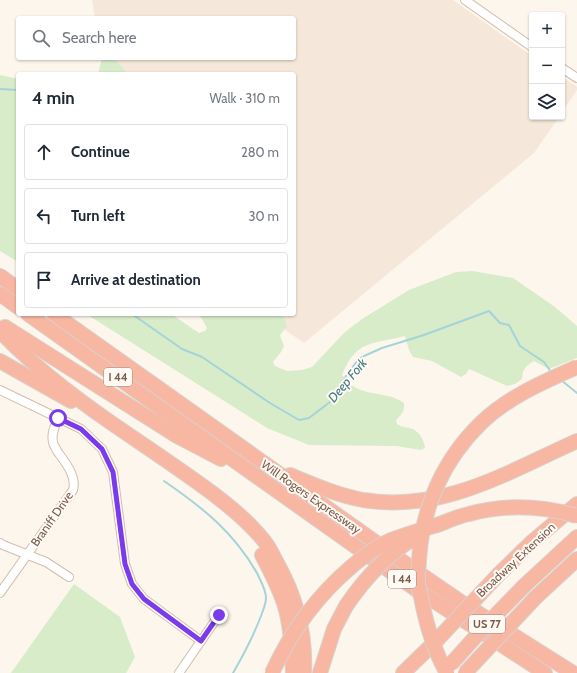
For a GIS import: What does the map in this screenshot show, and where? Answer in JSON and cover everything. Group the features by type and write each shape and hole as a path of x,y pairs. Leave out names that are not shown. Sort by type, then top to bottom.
{"highway":[{"path":"0,276 16,287"},
{"path":"0,294 16,306"},
{"name":"Will Rogers Expressway","path":"31,316 263,479 414,588 545,673"},
{"name":"Will Rogers Expressway","path":"57,316 446,592 572,671"},
{"path":"0,324 177,436 263,479"},
{"path":"0,331 38,367 108,421 168,460 225,502 252,526 266,543 288,586 298,614 302,631 304,673"},
{"path":"0,361 108,421"},
{"path":"447,670 440,661 427,627 418,581 420,545 427,510 436,485 448,462 481,422 513,398 536,385 577,367"},
{"path":"268,466 345,496 378,502 407,502 437,499 463,492 577,441"},
{"path":"225,502 260,550 284,602 289,627 293,673"},
{"name":"Broadway Extension","path":"410,673 436,641 499,574 577,504"},
{"path":"272,673 300,622 316,600 333,583 374,550 391,540 475,512 494,509 520,507 546,509 577,516"},
{"path":"320,673 334,629 346,606 362,584 387,558 414,538 445,522"},
{"name":"Broadway Extension","path":"447,670 487,624 524,586 577,537"},
{"path":"465,673 535,598 572,567 577,559"},
{"path":"403,673 436,641"}],"street":[{"path":"465,0 529,45"},
{"path":"475,8 480,0"},
{"path":"565,70 577,78"},
{"path":"0,390 81,429 102,449 113,472 125,564 132,584 144,599 201,641"},
{"name":"Braniff Drive","path":"0,593 73,490 74,485 70,470 53,443 52,431 58,418"},
{"path":"0,543 46,562 70,577"},
{"path":"179,673 219,615"}],"shaded area":[{"path":"92,0 453,0 529,54 529,120 557,120 534,153 304,343 265,316 296,316 296,72 126,72 116,60 296,60 296,16 95,16"},
{"path":"565,79 577,87 577,90 565,108"}],"green space":[{"path":"102,60 116,60 126,72 98,72"},
{"path":"0,75 16,79 16,261 0,251"},
{"path":"472,271 513,278 555,307 577,326 577,358 549,369 534,361 525,368 522,379 515,384 507,386 469,369 466,374 461,377 432,361 413,357 409,350 405,336 366,345 353,355 342,375 352,385 359,389 392,397 404,403 403,411 396,420 397,424 413,429 418,433 423,440 425,448 421,450 396,446 309,445 267,428 90,316 174,316 199,333 205,331 207,328 200,316 282,316 287,326 280,335 284,346 273,362 275,366 287,371 302,370 312,367 345,332 362,319 409,290 456,272"},
{"path":"74,584 120,617 135,657 126,673 11,673"}],"waterway":[{"name":"Deep Fork","path":"0,89 16,90"},
{"name":"Deep Fork","path":"135,316 182,349 202,357 270,403 299,420 309,418 330,402 348,373 358,360 364,356 382,348 424,335 489,311 500,323 509,325 520,346 544,362 551,372"},
{"name":"Deep Fork","path":"561,380 577,393"},
{"path":"164,481 217,522 239,546 249,560 264,589 266,600 261,616 255,631 233,673"}],"route":[{"path":"58,418 81,429 102,449 113,472 125,564 132,584 144,599 201,641 219,615"}]}
